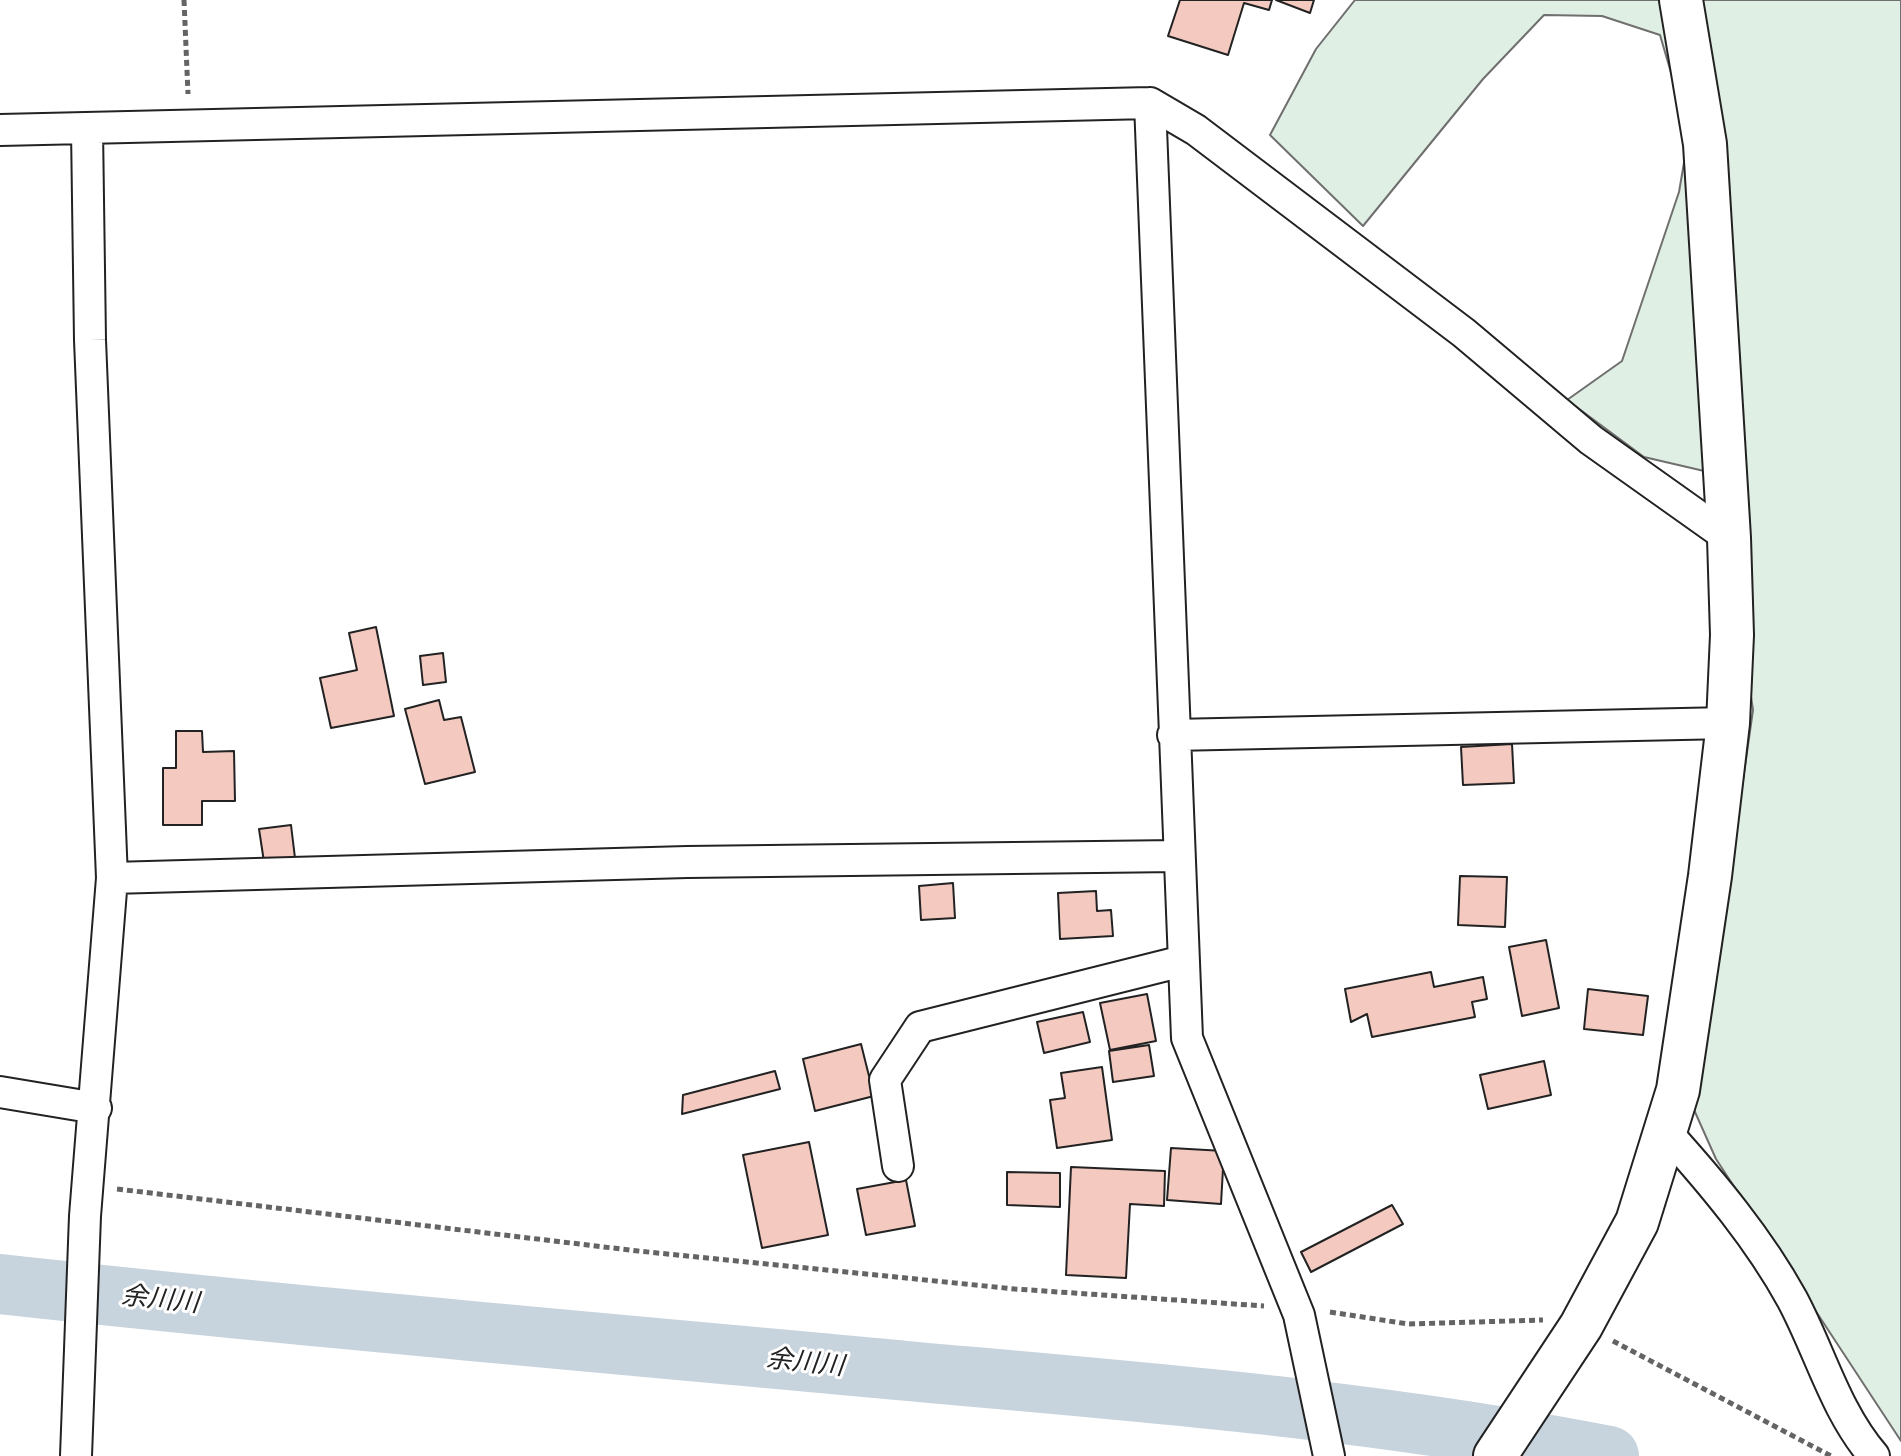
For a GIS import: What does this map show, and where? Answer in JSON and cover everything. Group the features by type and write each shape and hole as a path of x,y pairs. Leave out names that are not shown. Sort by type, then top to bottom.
{"street":[{"path":"1495,1456 1575,1336 1637,1222 1678,1090 1698,973 1728,723 1732,635 1705,144 1681,0"},
{"path":"1150,103 1177,856 1187,1038 1298,1311 1329,1456"},
{"path":"0,130 1150,103 1196,130 1464,333 1591,440 1729,538"},
{"path":"76,1456 85,1216 112,878 90,340 87,129"},
{"path":"1173,735 1728,723"},
{"path":"112,878 687,862 1177,856"},
{"path":"898,1166 885,1080 920,1027 1183,961"},
{"path":"0,1092 96,1108"},
{"path":"1667,1133 1714,1185 1791,1298 1855,1434 1874,1456"}],"path":[{"path":"184,0 189,127"},
{"path":"88,1184 622,1249 1015,1289 1298,1311 1408,1324 1536,1319 1673,1370 1831,1456"}],"green space":[{"path":"1355,0 1901,0 1901,1441 1716,1159 1674,1065 1729,878 1753,710 1717,474 1644,457 1567,400 1622,361 1679,192 1686,151 1679,100 1660,35 1602,16 1544,15 1483,79 1363,226 1270,135 1316,49"}],"building":[{"path":"1180,0 1272,0 1269,10 1244,3 1228,55 1168,36"},
{"path":"1276,0 1314,0 1310,13"},
{"path":"376,627 394,716 331,728 320,678 357,670 349,633"},
{"path":"443,653 446,682 423,685 420,656"},
{"path":"439,700 444,720 461,717 475,772 425,784 405,709"},
{"path":"176,731 202,731 203,752 234,751 235,801 202,801 202,825 163,825 163,768 176,768"},
{"path":"1512,744 1514,783 1463,785 1461,747"},
{"path":"291,825 295,858 264,862 259,829"},
{"path":"1460,876 1507,877 1505,927 1458,925"},
{"path":"953,883 955,918 921,920 919,886"},
{"path":"1096,891 1097,911 1111,910 1113,936 1060,939 1058,893"},
{"path":"1546,940 1559,1008 1522,1016 1509,947"},
{"path":"1431,972 1434,987 1483,977 1487,999 1472,1002 1475,1017 1372,1037 1367,1014 1351,1022 1345,989"},
{"path":"1588,989 1648,996 1643,1035 1584,1029"},
{"path":"1147,994 1156,1041 1110,1050 1100,1003"},
{"path":"1083,1012 1090,1042 1044,1053 1037,1022"},
{"path":"861,1044 874,1096 815,1111 803,1059"},
{"path":"1149,1045 1154,1076 1113,1082 1109,1051"},
{"path":"1544,1061 1551,1095 1488,1109 1480,1075"},
{"path":"1102,1067 1112,1140 1057,1148 1050,1100 1065,1098 1061,1073"},
{"path":"775,1071 780,1089 682,1114 683,1095"},
{"path":"809,1142 828,1235 762,1248 743,1155"},
{"path":"1171,1148 1224,1151 1221,1204 1167,1200"},
{"path":"1071,1167 1165,1171 1164,1206 1130,1204 1126,1278 1066,1275"},
{"path":"1007,1172 1060,1173 1060,1207 1007,1205"},
{"path":"906,1180 915,1226 866,1235 857,1189"},
{"path":"1392,1205 1403,1224 1311,1272 1301,1252"}],"waterway":[{"name":"余川川","path":"0,1284 340,1319 1259,1404 1435,1426 1609,1456"}]}
